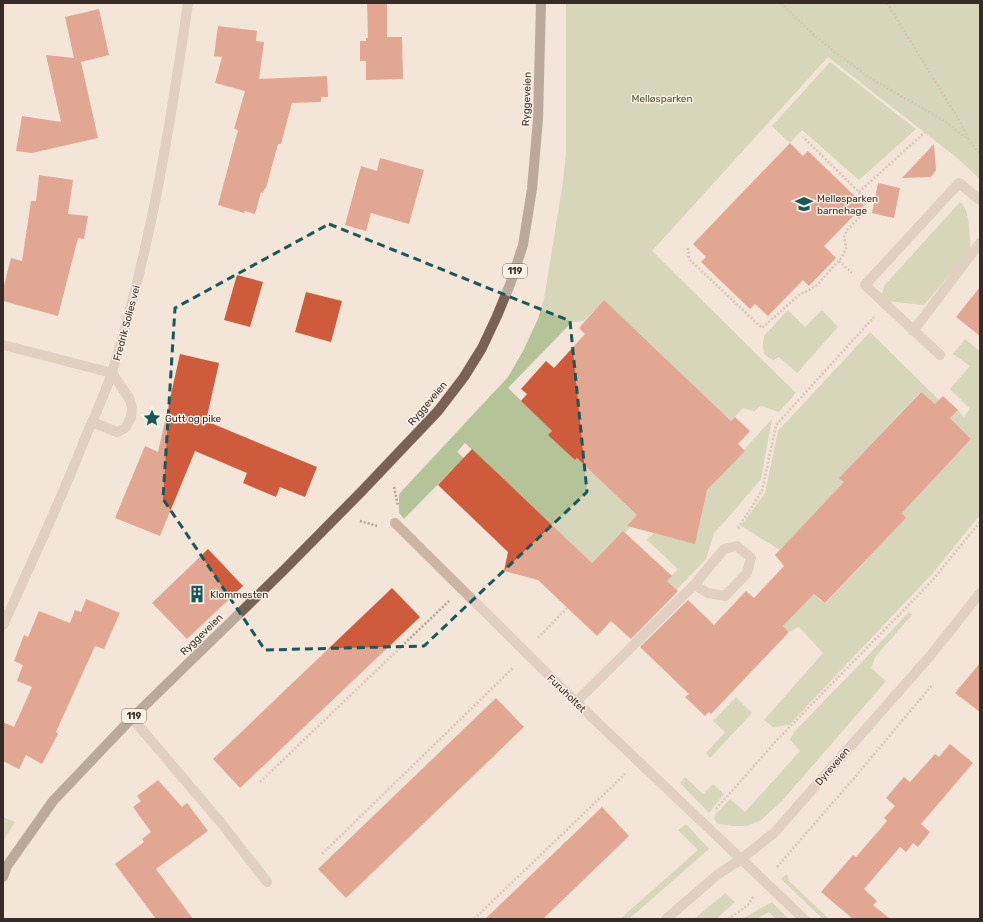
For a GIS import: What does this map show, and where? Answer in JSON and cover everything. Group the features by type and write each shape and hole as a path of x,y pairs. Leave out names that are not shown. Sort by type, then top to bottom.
{"main road":[{"name":"Ryggeveien","path":"3,876 7,866 53,801 132,718 284,570 438,411 464,377 482,348 508,289 523,244 532,189 538,119 541,3"}],"street":[{"name":"Fredrik Solies vei","path":"3,624 67,484 112,373 137,281 156,194 172,109 188,3"},
{"path":"940,355 913,332 865,284 960,183 980,200"},
{"path":"913,332 980,243"},
{"path":"3,345 112,373 129,398 132,407 131,418 125,428 117,432 92,422"},
{"name":"Furuholtet","path":"395,523 576,702 804,919"},
{"path":"576,702 694,585 724,549 738,546 751,558 747,573 725,596 708,593 694,585"},
{"name":"Dyreveien","path":"666,919 716,875 741,859 774,833 931,655 980,593"},
{"path":"132,718 222,824 267,882"}],"path":[{"path":"781,3 814,35 840,56 873,80 943,120 969,140"},
{"path":"887,3 959,120 969,140 980,155"},
{"path":"859,192 924,132"},
{"path":"688,248 689,259 762,328 800,294 817,285 842,257 846,248 844,236 847,230 863,214 865,204 859,192 803,137"},
{"path":"839,261 854,275"},
{"path":"724,549 762,491 776,425 885,305"},
{"path":"704,823 776,741 930,583 980,522"},
{"path":"260,782 461,588"},
{"path":"322,854 526,653 568,608"},
{"path":"728,919 748,905 763,880 784,860 935,682"},
{"path":"474,919 639,761"}],"highlighted area":[{"path":"329,224 570,321 587,492 424,646 265,650 163,499 175,308"}],"green space":[{"name":"Melløsparken","path":"566,3 980,3 980,179 956,157 828,57 652,251 796,393 779,412 761,406 754,411 743,408 731,421 604,300 584,321 572,322 508,388 552,431 549,435 575,460 577,458 641,515 620,538 617,537 592,563 465,443 457,452 464,458 404,519 399,513 399,494 508,377 523,351 538,319 544,299 566,155"},
{"path":"830,62 916,129 859,180 802,130 790,143 772,126"},
{"path":"960,202 964,206 968,217 971,250 924,305 886,301 882,294 884,286"},
{"path":"788,310 805,327 822,310 838,327 797,373 779,357 774,360 766,356 763,351 764,336"},
{"path":"870,332 939,400 935,404 920,392 840,477 844,482 780,550 741,526 765,493 778,431"},
{"path":"965,339 980,351 980,515 932,574 789,725 773,727 764,720 823,653 799,627 789,632 783,626 814,594 821,601 822,600 826,603 906,518 902,513 971,439 950,418 958,410 964,417 970,409 950,389 970,366 953,354"},
{"path":"772,419 761,479 714,533 706,559 635,633 627,623 678,569 647,540 654,533 690,542 707,487 709,488"},
{"path":"909,612 912,615 876,656 871,668 886,681 782,801 760,821 746,826 718,824 714,819 715,815 730,799 745,812 800,751 790,740 795,731"},
{"path":"736,697 752,713 710,758 706,753 725,732 713,721"},
{"path":"685,777 703,794 713,784 724,794 709,813 680,783"},
{"path":"3,817 15,822 3,841"},
{"path":"687,825 709,849 629,919 620,919 698,850 678,830"},
{"path":"787,874 789,881 829,919 823,919 781,879"},
{"path":"725,893 735,902 716,919 694,919"},
{"path":"772,902 789,919 776,919 769,912 756,919 742,919"}],"building":[{"path":"367,3 387,3 387,37 402,37 403,79 366,80 366,61 360,61 360,41 366,41 366,38 368,38"},
{"path":"99,9 109,55 81,62 98,138 32,153 16,151 22,116 61,122 46,55 74,58 65,17"},
{"path":"218,26 257,31 256,41 264,42 259,79 327,76 328,97 321,97 321,102 292,103 281,144 278,144 266,188 263,193 261,192 255,214 245,211 244,213 218,205 238,130 234,129 245,91 215,83 222,57 214,56"},
{"path":"790,143 803,156 808,151 864,205 824,246 836,258 809,286 803,280 768,316 755,304 750,309 701,262 706,257 693,244"},
{"path":"934,144 936,170 931,177 902,178"},
{"path":"380,158 424,170 409,224 371,213 366,231 345,225 361,166 377,171"},
{"path":"39,175 73,180 68,214 88,216 84,239 78,238 58,316 3,301 3,290 11,258 22,261 31,201 36,201"},
{"path":"878,183 900,188 894,218 872,213"},
{"path":"237,275 263,282 250,327 224,320"},
{"path":"980,287 980,336 956,317"},
{"path":"306,292 342,301 331,342 295,332"},
{"path":"604,300 731,421 735,417 750,431 738,444 745,451 707,490 695,544 627,526 637,515 577,458 575,460 548,435 552,431 521,401 527,394 521,389 546,361 554,368 585,334 579,328"},
{"path":"180,354 219,363 206,421 317,467 305,497 280,487 276,497 243,483 247,473 195,451 160,536 115,518 145,446 158,452"},
{"path":"921,392 935,404 943,396 958,410 950,418 971,439 902,513 906,518 825,603 814,594 783,626 789,632 711,714 709,712 705,716 685,697 689,694 640,647 688,600 714,625 746,591 754,598 784,566 775,555 844,482 839,478"},
{"path":"472,449 592,563 623,531 672,576 667,581 678,591 631,639 611,621 597,636 538,580 504,571 508,552 438,485"},
{"name":"Klommesten","path":"208,549 243,586 187,639 152,603"},
{"path":"392,588 420,617 240,788 213,759"},
{"path":"86,599 120,613 104,649 95,646 56,732 58,734 42,764 26,755 19,769 3,761 3,722 14,727 32,687 17,681 23,665 14,661 24,635 28,637 39,611 70,623 75,610 81,612"},
{"path":"980,663 980,712 955,693"},
{"path":"496,698 524,727 346,898 318,869"},
{"path":"950,744 973,763 921,824 930,832 918,847 913,843 906,852 900,847 864,889 877,901 873,905 890,919 853,919 821,892 853,855 856,857 887,821 884,818 895,806 886,798 904,777 910,782 935,754 939,757"},
{"path":"158,780 182,807 187,803 208,831 156,869 193,919 156,919 115,864 144,842 142,839 151,832 133,807 141,801 137,796"},
{"path":"602,807 629,836 543,919 485,919"}],"place":[{"name":"Melløsparken barnehage","path":"804,204"},
{"name":"Gutt og pike","path":"152,418"},
{"name":"Klommesten","path":"197,594"}]}
